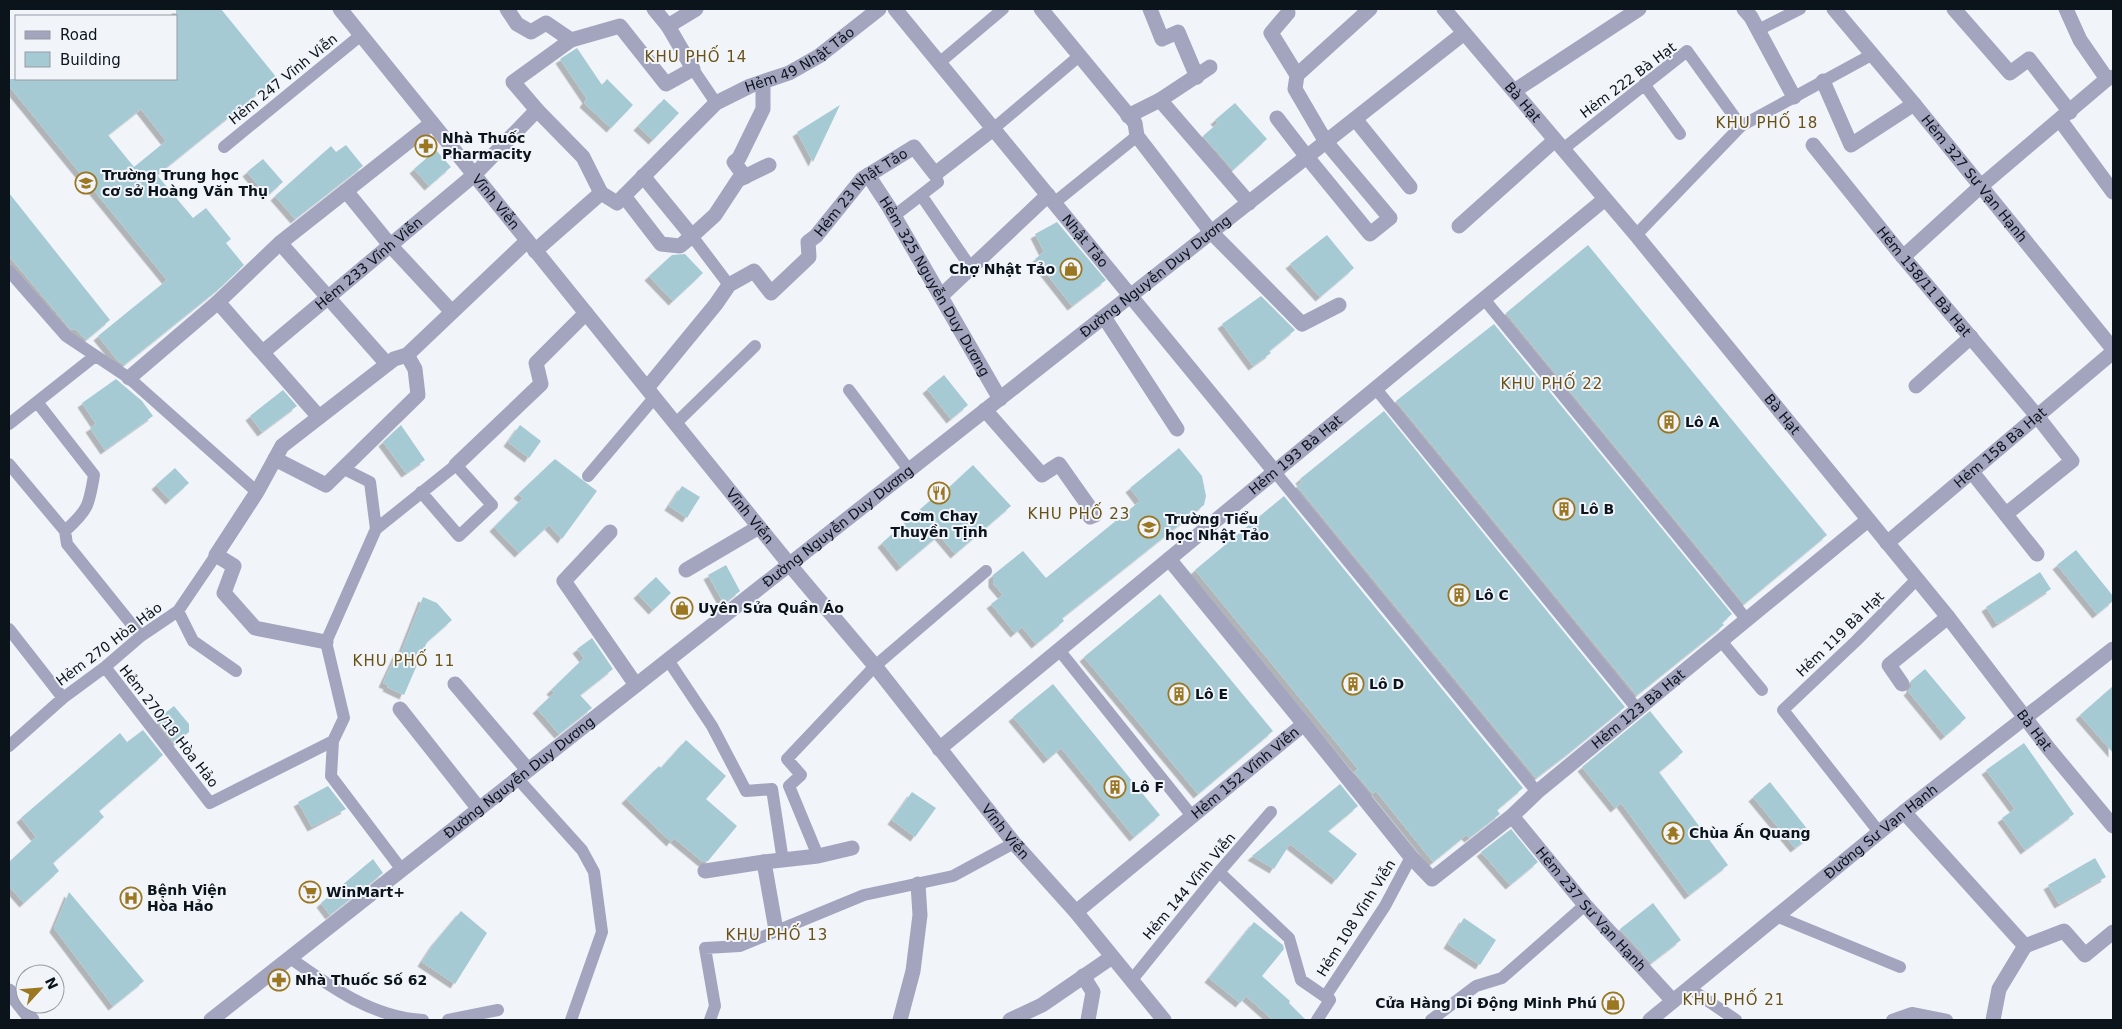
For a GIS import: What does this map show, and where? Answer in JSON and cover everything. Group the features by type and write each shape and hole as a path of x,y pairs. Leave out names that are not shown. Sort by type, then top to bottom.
{"street":[{"name":"Vĩnh Viễn","path":"340,9 789,564 875,666 1014,842 1076,912 1164,1020"},
{"path":"507,9 517,24 531,32 546,23 571,40"},
{"path":"654,9 668,26 693,69 666,84 620,26 571,40 513,82 537,110 583,157 601,193 617,203 716,103"},
{"path":"668,26 696,9"},
{"name":"Hẻm 49 Nhật Tảo","path":"716,103 763,82 789,73 820,56 879,9"},
{"name":"Nhật Tảo","path":"895,9 1275,472"},
{"path":"1041,9 1078,57 1135,123 1137,136 1211,232 1302,324 1339,305"},
{"path":"1150,9 1162,39 1178,32 1197,77"},
{"path":"1277,118 1306,157 1370,234 1390,218 1326,142 1295,89 1297,75 1370,9"},
{"name":"Bà Hạt","path":"1444,9 1636,235 1948,617 2049,749 2113,826"},
{"path":"1514,91 1639,9"},
{"path":"1744,9 1758,30 1794,97"},
{"name":"Hẻm 327 Sư Vạn Hạnh","path":"1834,9 1981,186 2113,351"},
{"path":"1954,9 2010,73 2028,59 2113,192"},
{"path":"1903,257 1981,186 2110,78 2080,40 2066,9"},
{"path":"1288,14 1271,33 1297,75"},
{"name":"Đường Nguyễn Duy Dương","path":"211,1020 1464,33"},
{"path":"1128,116 1160,100 1210,68"},
{"path":"1823,81 1851,146 1914,104"},
{"path":"745,177 734,162 739,158 763,109 763,82"},
{"path":"1160,100 1248,203"},
{"name":"Hẻm 233 Vĩnh Viễn","path":"263,352 474,175 537,110"},
{"path":"1355,119 1410,187"},
{"path":"129,378 218,302 280,243 432,123"},
{"path":"935,174 993,128"},
{"path":"1459,226 1559,144"},
{"name":"Hẻm 158/11 Bà Hạt","path":"1812,145 2072,460 2006,514"},
{"name":"Hẻm 23 Nhật Tảo","path":"729,285 754,271 771,293 809,257 808,242 816,236 862,179 914,147 935,174"},
{"path":"624,196 661,244 680,246 715,215 738,180 769,165"},
{"name":"Hẻm 325 Nguyễn Duy Dương","path":"868,175 894,216 1000,399"},
{"path":"643,176 692,236"},
{"path":"346,191 390,245 452,312"},
{"path":"326,642 255,628 224,594 234,566 216,555 258,492 282,446 387,364 394,359 407,355 452,312 531,246 601,193"},
{"name":"Hẻm 193 Bà Hạt","path":"939,749 1605,198"},
{"path":"941,296 1051,199"},
{"path":"280,243 387,364"},
{"path":"651,393 729,285"},
{"path":"218,302 319,417"},
{"path":"456,465 541,384 536,362 586,313"},
{"path":"1104,317 1177,429"},
{"path":"1916,386 1971,337"},
{"name":"Hẻm 158 Bà Hạt","path":"1887,543 2113,351"},
{"path":"275,460 326,484 418,396 415,369 407,355"},
{"path":"985,410 1042,475 1059,464 1094,515 1090,517"},
{"path":"1972,472 2037,554"},
{"name":"Hẻm 123 Bà Hạt","path":"1411,857 1432,878 1512,816 1537,792 1868,520"},
{"path":"686,570 759,527"},
{"path":"610,532 564,581 636,685"},
{"path":"1169,559 1304,724"},
{"path":"1902,684 1889,665 1948,617"},
{"name":"Đường Sư Vạn Hạnh","path":"1650,1020 1904,812 2113,649"},
{"path":"456,684 523,774"},
{"path":"400,709 479,809"},
{"name":"Hẻm 152 Vĩnh Viễn","path":"1076,912 1304,724 1411,857"},
{"path":"1904,812 2025,946"},
{"name":"Hẻm 237 Sư Vạn Hạnh","path":"1512,816 1585,905 1673,1001"},
{"path":"705,871 818,856 852,848"},
{"path":"764,862 776,930"},
{"path":"900,1020 912,971 920,915 918,884"},
{"path":"1993,1020 1999,989 2025,946 2064,930 2085,955 2113,932"},
{"path":"1010,1020 1042,1005 1112,957"},
{"path":"1083,976 1093,992 1088,1020"},
{"path":"9,991 32,1020"}],"lane":[{"path":"939,63 1003,9"},
{"path":"1758,30 1800,9"},
{"name":"Hẻm 247 Vĩnh Viễn","path":"224,147 361,35"},
{"name":"Hẻm 222 Bà Hạt","path":"1559,144 1687,51 1741,126"},
{"path":"1636,235 1741,126 1873,54"},
{"path":"993,128 1078,57"},
{"path":"693,69 716,103"},
{"path":"1644,84 1680,134"},
{"path":"1051,199 1137,136"},
{"path":"894,216 938,182 935,174"},
{"path":"921,195 971,268"},
{"path":"692,236 729,285"},
{"path":"9,271 66,336 129,378 258,492"},
{"path":"1484,299 1747,620"},
{"path":"676,424 755,346"},
{"path":"9,424 95,356"},
{"path":"1376,389 1638,710"},
{"path":"849,390 909,470"},
{"path":"588,476 651,393"},
{"path":"36,402 94,476 89,503 82,516 64,531"},
{"path":"9,464 64,531 67,544 141,636"},
{"path":"402,870 330,776 333,741 344,718 326,642 376,529 422,492 456,465 492,505 459,536 422,492"},
{"path":"342,468 370,482 376,529"},
{"path":"1275,472 1537,792"},
{"name":"Hẻm 270 Hòa Hảo","path":"9,746 63,698 105,667 141,636 178,611 216,555"},
{"path":"818,856 789,786 801,775 786,759 875,666 986,571"},
{"name":"Hẻm 119 Bà Hạt","path":"1880,832 1783,710 1856,641 1917,579"},
{"path":"178,611 193,641 236,671"},
{"path":"9,629 63,698"},
{"path":"1721,641 1762,690"},
{"path":"1059,650 1192,816"},
{"path":"668,660 712,726 746,791 772,789 783,861"},
{"name":"Hẻm 270/18 Hòa Hảo","path":"105,667 210,803 333,741"},
{"path":"523,774 582,850 594,872 602,932 571,1020"},
{"name":"Hẻm 144 Vĩnh Viễn","path":"1131,980 1219,872 1271,812"},
{"path":"710,1020 715,1006 705,948 740,946 864,895 953,876 1014,842"},
{"name":"Hẻm 108 Vĩnh Viễn","path":"1317,1020 1330,1000 1327,994 1385,906 1411,857"},
{"path":"1219,872 1289,938 1301,980 1330,1000"},
{"path":"1431,1020 1476,986 1502,978 1585,905"},
{"path":"1776,916 1900,967"},
{"path":"290,958 342,995 393,1015 423,1020"},
{"path":"1689,988 1736,1020"},
{"path":"448,1020 498,1010"},
{"path":"1892,1020 1912,1013 1947,1020"}],"building":[{"path":"176,9 221,9 277,78 157,175 193,218 206,208 231,239 226,243 244,265 221,287 124,365 118,361 98,336 167,280 9,86 9,79 178,80 178,15 176,15","holes":["141,109 166,141 134,167 108,135"]},
{"path":"577,48 602,85 607,79 633,105 611,128 584,103 587,99 560,59"},
{"path":"664,99 679,113 653,140 638,126"},
{"path":"1235,103 1267,139 1233,170 1203,136 1218,123 1215,120"},
{"path":"840,105 813,162 797,132"},
{"path":"346,145 363,166 295,219 275,196 331,146 336,152"},
{"path":"436,150 451,167 429,186 414,169"},
{"path":"263,159 283,182 267,196 247,172"},
{"path":"9,193 110,320 86,340 75,329 71,330 9,256"},
{"name":"Chợ Nhật Tảo","path":"1057,222 1106,280 1072,306 1035,259 1044,252 1035,234"},
{"path":"1327,235 1354,268 1320,297 1290,264"},
{"name":"Lô A","path":"1588,245 1827,535 1744,604 1506,313"},
{"path":"685,254 703,273 673,301 649,276 672,255"},
{"path":"1261,296 1295,330 1269,351 1271,353 1253,366 1222,324"},
{"name":"Lô B","path":"1494,324 1732,614 1722,623 1724,625 1637,695 1638,697 1396,401"},
{"path":"944,375 968,405 951,419 927,389"},
{"path":"116,379 142,401 153,416 105,450 90,428 96,424 82,403"},
{"path":"283,390 297,406 262,432 250,416"},
{"name":"Lô C","path":"1384,411 1625,707 1536,778 1297,486 1302,482 1300,479"},
{"path":"401,425 425,460 406,473 383,442"},
{"path":"520,425 541,441 529,458 508,442"},
{"name":"Trường Tiểu học Nhật Tảo","path":"1179,448 1202,476 1206,496 1204,505 1062,618 1064,621 1036,644 1022,627 1015,633 991,604 1003,595 993,583 993,575 1023,551 1046,578 1140,501 1130,488"},
{"path":"555,459 597,491 562,539 549,525 519,553 494,527 523,498 518,494"},
{"path":"973,465 1011,506 955,554 939,535 901,567 882,543 942,490 944,492"},
{"path":"175,468 189,483 170,500 156,485"},
{"path":"682,486 700,497 687,518 669,506"},
{"name":"Lô D","path":"1284,496 1523,788 1497,810 1500,814 1469,838 1466,835 1433,862 1376,791 1373,794 1354,772 1358,769 1195,570"},
{"path":"2076,550 2113,596 2113,601 2097,614 2057,565"},
{"path":"726,565 740,591 724,604 708,575"},
{"path":"2040,572 2051,589 1997,624 1986,607"},
{"path":"656,577 671,593 653,610 638,594"},
{"name":"Lô E","path":"1160,594 1273,731 1198,794 1084,657"},
{"path":"423,597 437,603 452,620 427,642 404,695 383,683 398,651 401,653"},
{"path":"592,638 613,669 580,695 592,708 559,734 537,709 554,693 551,690 584,658 577,649"},
{"path":"1925,669 1966,718 1945,736 1908,691 1911,688 1911,681"},
{"name":"Lô F","path":"1053,684 1160,815 1134,837 1061,748 1048,759 1013,717"},
{"path":"2113,686 2113,753 2080,715"},
{"path":"174,706 189,724 189,732 175,744 156,720"},
{"path":"1650,711 1683,752 1659,772 1728,865 1689,895 1621,803 1615,808 1582,767"},
{"path":"143,730 163,755 99,811 104,817 53,863 59,871 24,903 9,886 9,862 36,837 21,818 120,733 127,742"},
{"path":"686,740 726,776 706,799 737,826 708,861 703,862 674,838 671,842 626,799 659,766 661,768"},
{"path":"2024,743 2074,814 2025,850 2002,818 2015,809 1986,770"},
{"path":"1770,782 1812,835 1795,848 1753,797"},
{"path":"1340,784 1358,806 1328,831 1357,854 1336,880 1290,844 1274,869 1252,856"},
{"path":"328,786 346,809 312,827 298,802"},
{"path":"912,792 936,808 915,837 892,820"},
{"path":"1511,829 1538,862 1510,885 1481,852"},
{"path":"2095,858 2106,877 2059,904 2048,885"},
{"path":"373,859 383,873 330,915 321,903"},
{"path":"69,892 144,981 113,1006 54,928"},
{"path":"1653,903 1681,940 1651,963 1620,929"},
{"path":"461,911 487,933 455,984 422,962 435,942"},
{"path":"1464,918 1496,940 1480,965 1448,944"},
{"path":"1254,922 1283,945 1284,949 1262,976 1290,1001 1289,1003 1306,1020 1273,1020 1246,996 1240,1003 1209,978"}],"place":[{"name":"Nhà Thuốc Pharmacity","path":"426,146"},
{"name":"Trường Trung học cơ sở Hoàng Văn Thụ","path":"86,183"},
{"name":"Chợ Nhật Tảo","path":"1071,269"},
{"name":"Lô A","path":"1669,422"},
{"name":"Cơm Chay Thuyền Tịnh","path":"939,493"},
{"name":"Lô B","path":"1564,509"},
{"name":"Trường Tiểu học Nhật Tảo","path":"1149,527"},
{"name":"Lô C","path":"1459,595"},
{"name":"Uyên Sửa Quần Áo","path":"682,608"},
{"name":"Lô D","path":"1353,684"},
{"name":"Lô E","path":"1179,694"},
{"name":"Lô F","path":"1115,787"},
{"name":"Chùa Ấn Quang","path":"1673,833"},
{"name":"WinMart+","path":"310,892"},
{"name":"Bệnh Viện Hòa Hảo","path":"131,898"},
{"name":"Nhà Thuốc Số 62","path":"279,980"},
{"name":"Cửa Hàng Di Động Minh Phú","path":"1613,1003"}],"district":[{"name":"KHU PHỐ 14","path":"696,57"},
{"name":"KHU PHỐ 18","path":"1767,123"},
{"name":"KHU PHỐ 22","path":"1552,384"},
{"name":"KHU PHỐ 23","path":"1079,514"},
{"name":"KHU PHỐ 11","path":"404,661"},
{"name":"KHU PHỐ 13","path":"777,935"},
{"name":"KHU PHỐ 21","path":"1734,1000"}]}
